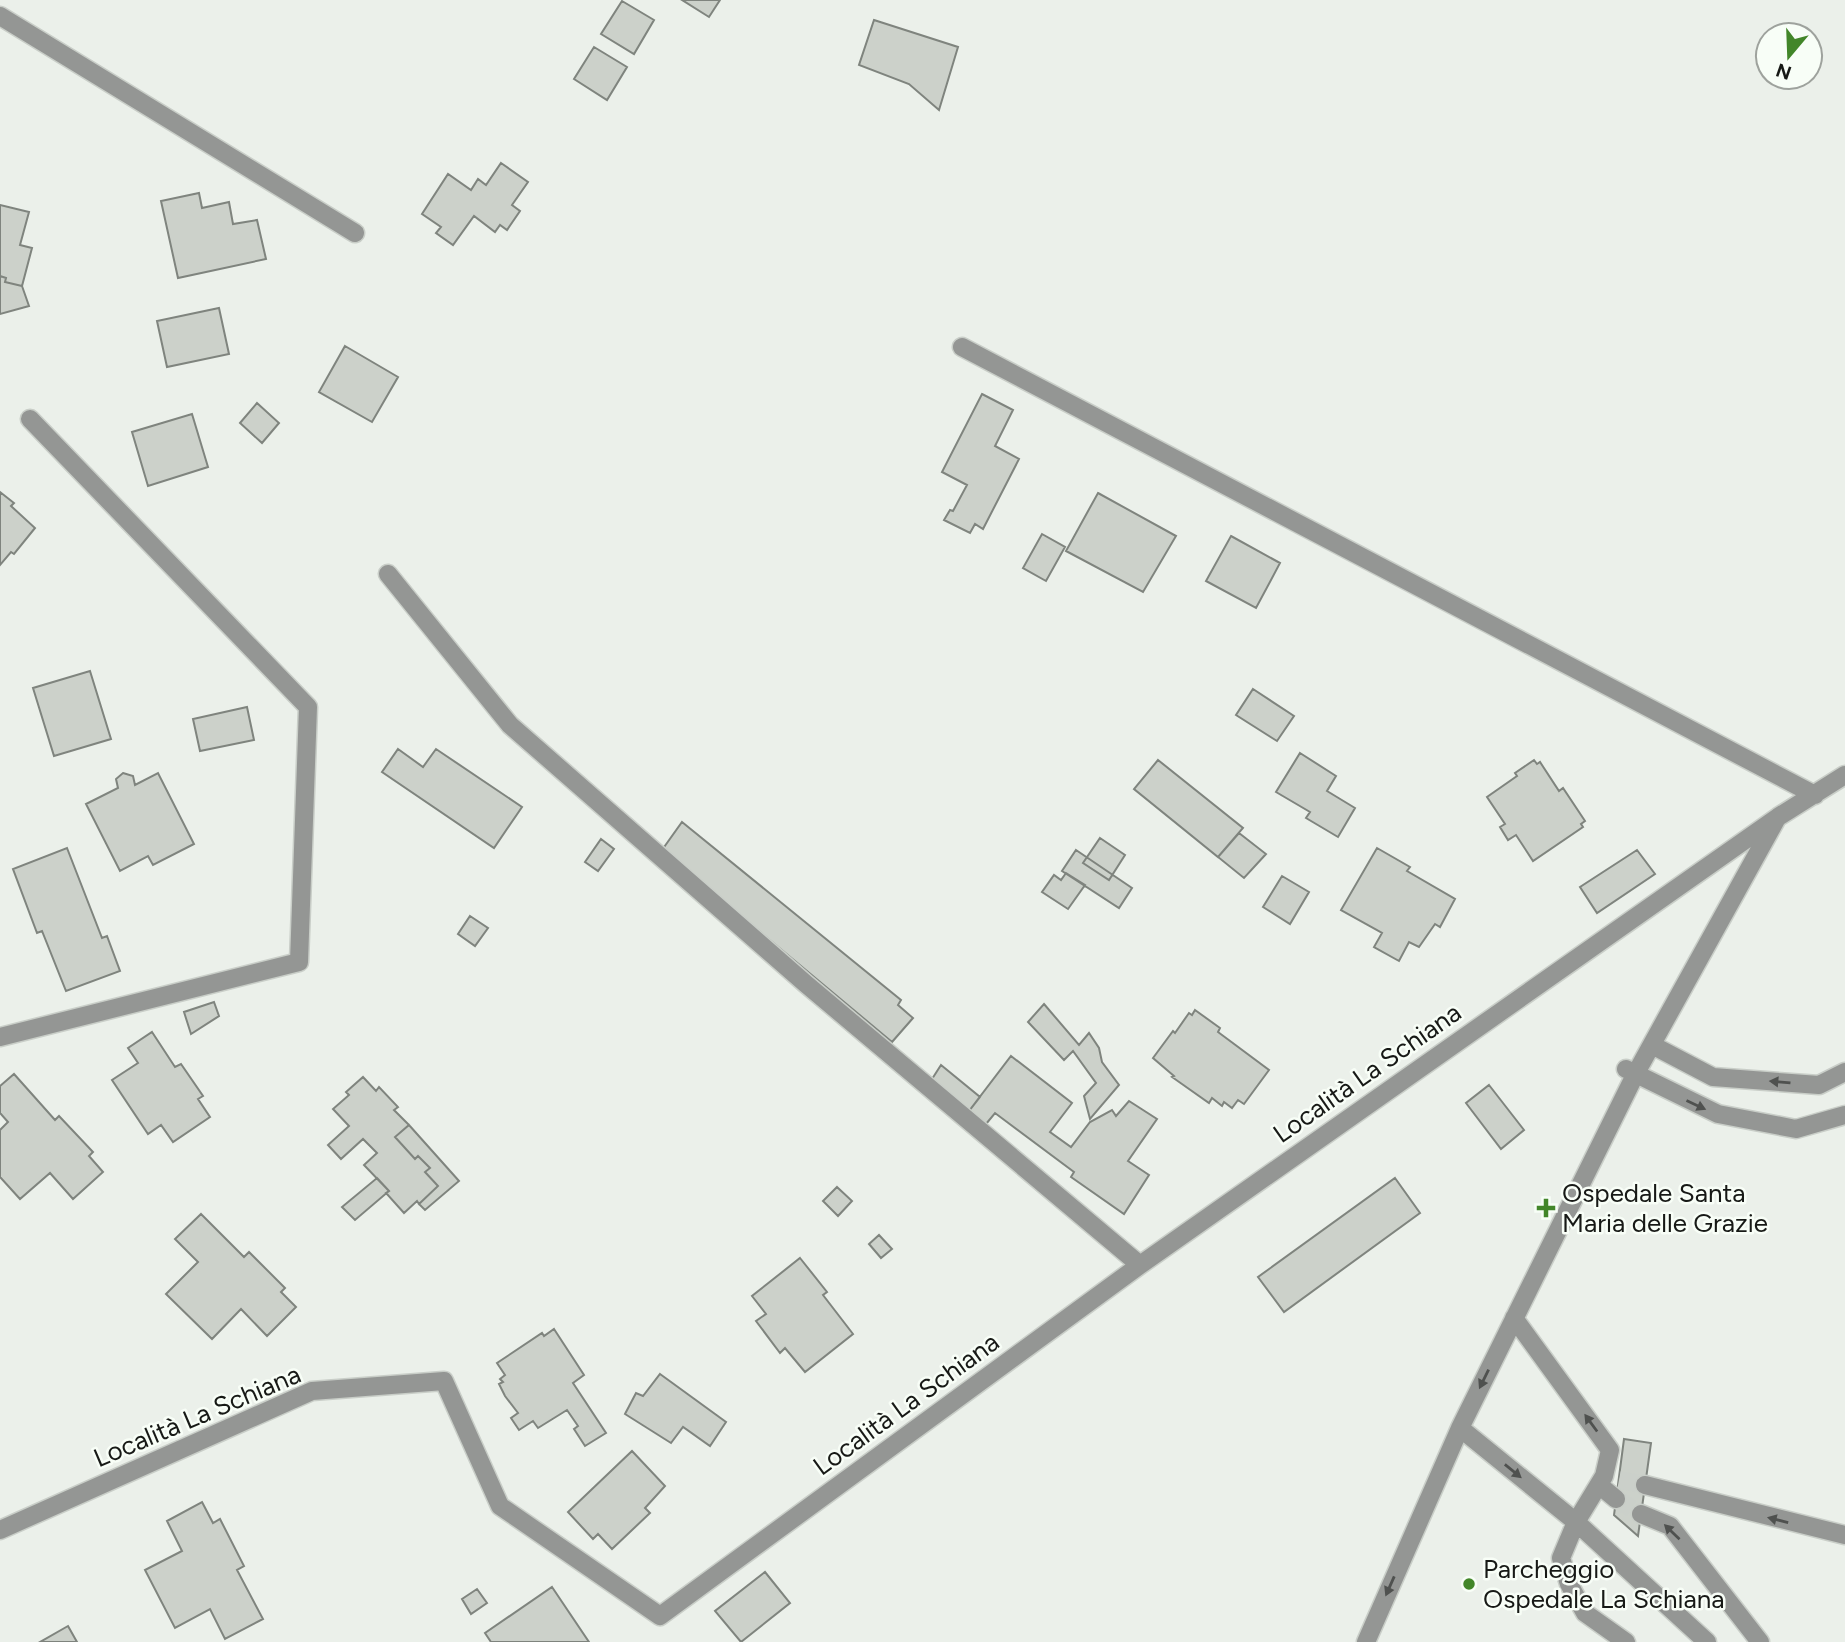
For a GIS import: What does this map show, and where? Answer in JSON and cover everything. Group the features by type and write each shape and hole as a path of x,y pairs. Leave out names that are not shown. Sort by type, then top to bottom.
{"street":[{"path":"0,16 355,233"},
{"path":"962,347 1815,795"},
{"path":"0,1037 299,961 308,707 30,419"},
{"path":"388,574 510,725 806,984 1140,1265"},
{"name":"Località La Schiana","path":"0,1530 312,1391 444,1381 500,1506 660,1616 1140,1265 1771,821 1845,775"},
{"path":"1631,1071 1652,1045 1771,821"},
{"path":"1366,1642 1460,1428 1631,1071 1771,821"},
{"path":"1652,1045 1713,1077 1819,1085 1845,1072"},
{"path":"1631,1071 1717,1114 1796,1129 1845,1115"},
{"path":"1514,1318 1610,1450 1607,1480 1576,1522 1560,1558 1569,1584 1585,1613 1626,1642"},
{"path":"1460,1428 1576,1522 1707,1642"},
{"path":"1607,1480 1616,1499"},
{"path":"1645,1485 1845,1535"},
{"path":"1641,1514 1670,1526 1760,1642"}],"building":[{"path":"682,0 720,0 709,17"},
{"path":"622,1 654,20 634,54 601,34"},
{"path":"874,20 958,47 939,110 909,84 859,65"},
{"path":"594,47 627,67 607,100 574,79"},
{"path":"501,163 528,182 512,205 520,211 507,230 500,225 495,232 474,216 453,245 436,233 441,227 422,214 448,174 471,190 478,179 486,185"},
{"path":"199,193 202,208 229,202 233,224 257,220 266,259 178,278 161,201"},
{"path":"0,205 29,212 20,245 32,248 22,286 5,282 6,278 0,276"},
{"path":"0,276 6,278 5,282 22,286 29,306 0,314"},
{"path":"219,308 229,354 167,367 157,321"},
{"path":"345,346 398,377 372,422 319,392"},
{"path":"982,394 1013,410 995,446 1019,459 983,529 975,524 970,533 944,520 950,510 953,511 967,485 942,472"},
{"path":"257,403 279,423 262,443 240,423"},
{"path":"192,414 208,467 148,486 132,432"},
{"path":"0,492 14,503 11,506 35,528 14,554 11,552 0,565"},
{"path":"1098,493 1176,536 1143,592 1066,551"},
{"path":"1042,534 1065,547 1046,581 1023,568"},
{"path":"1231,536 1280,563 1256,608 1206,581"},
{"path":"90,671 111,739 54,756 33,688"},
{"path":"1253,689 1294,716 1277,741 1236,715"},
{"path":"247,707 254,740 200,751 193,719"},
{"path":"398,749 423,767 436,749 522,807 494,848 382,772"},
{"path":"1300,753 1336,776 1327,791 1355,808 1338,837 1306,818 1310,812 1276,792"},
{"path":"1158,760 1243,828 1218,857 1134,789"},
{"path":"1534,760 1537,764 1540,762 1559,791 1563,788 1585,821 1581,824 1583,827 1533,861 1516,835 1508,840 1500,827 1505,824 1487,797"},
{"path":"123,773 133,776 135,785 158,773 194,844 153,865 148,856 120,871 86,804 118,788 116,779"},
{"path":"682,822 901,1000 898,1005 913,1018 892,1042 662,850"},
{"path":"1239,833 1266,854 1244,878 1218,857"},
{"path":"1100,838 1125,855 1109,880 1083,863"},
{"path":"601,839 614,849 598,871 585,862"},
{"path":"67,848 102,938 107,936 120,971 66,991 42,931 37,933 13,869"},
{"path":"1377,848 1410,867 1407,871 1455,899 1440,927 1435,924 1419,947 1409,942 1399,961 1374,947 1382,933 1341,910"},
{"path":"1076,850 1132,888 1119,908 1062,871"},
{"path":"1637,850 1655,874 1597,913 1580,887"},
{"path":"1066,873 1085,885 1068,909 1042,892 1054,875 1061,880"},
{"path":"1282,876 1309,892 1290,924 1263,907"},
{"path":"470,916 488,928 475,946 458,934"},
{"path":"214,1002 219,1016 191,1034 184,1012"},
{"path":"1044,1004 1079,1045 1089,1033 1099,1048 1102,1062 1119,1085 1090,1119 1084,1096 1096,1083 1073,1051 1064,1060 1028,1022"},
{"path":"1195,1010 1220,1028 1218,1032 1269,1070 1244,1104 1238,1100 1232,1108 1224,1102 1222,1106 1212,1098 1209,1103 1172,1077 1174,1076 1153,1058 1173,1031 1175,1033 1189,1013 1192,1015"},
{"path":"152,1032 175,1067 181,1064 203,1096 198,1099 210,1117 173,1142 161,1125 148,1134 112,1080 138,1063 128,1048"},
{"path":"1011,1056 1072,1103 1050,1132 1071,1147 1090,1122 1112,1110 1116,1116 1129,1101 1157,1119 1128,1161 1149,1175 1124,1214 1071,1177 1074,1172 995,1113 986,1124 969,1111"},
{"path":"941,1065 980,1097 969,1111 932,1079"},
{"path":"14,1074 55,1120 59,1116 93,1152 89,1156 103,1172 73,1199 50,1173 20,1199 0,1177 0,1130 8,1122 0,1113 0,1086"},
{"path":"363,1077 376,1091 379,1087 398,1107 394,1110 409,1125 395,1137 415,1159 418,1156 430,1168 425,1172 438,1186 419,1204 417,1201 404,1213 386,1193 389,1191 364,1165 377,1153 363,1139 341,1159 328,1145 349,1126 333,1109 349,1095 346,1092"},
{"path":"1489,1085 1524,1130 1501,1149 1466,1103"},
{"path":"409,1125 459,1181 425,1210 419,1204 438,1186 425,1172 430,1168 418,1156 415,1159 395,1137"},
{"path":"377,1178 389,1191 355,1220 342,1207"},
{"path":"1395,1178 1420,1213 1284,1312 1258,1277"},
{"path":"837,1187 852,1201 838,1216 823,1201"},
{"path":"201,1214 244,1257 249,1252 285,1288 281,1292 296,1307 267,1336 241,1309 212,1339 166,1294 198,1262 175,1239"},
{"path":"879,1235 892,1249 881,1258 869,1244"},
{"path":"800,1258 827,1292 823,1295 853,1334 805,1372 785,1348 780,1353 756,1321 766,1314 752,1296"},
{"path":"554,1329 584,1375 573,1383 606,1433 585,1446 574,1429 578,1426 567,1410 538,1428 533,1421 519,1430 511,1418 518,1413 499,1384 503,1382 500,1379 505,1375 497,1363 542,1333 544,1336"},
{"path":"660,1374 726,1422 710,1446 683,1427 671,1443 625,1414 636,1393 643,1396"},
{"path":"1624,1439 1651,1443 1638,1536 1614,1515"},
{"path":"632,1451 665,1486 645,1508 650,1513 612,1549 598,1534 593,1539 568,1512"},
{"path":"202,1502 213,1523 220,1519 244,1566 237,1570 263,1619 225,1639 210,1609 175,1628 145,1570 182,1551 167,1521"},
{"path":"765,1572 790,1603 741,1642 715,1611"},
{"path":"552,1587 589,1642 491,1642 485,1633"},
{"path":"477,1589 487,1603 471,1614 462,1599"},
{"path":"68,1626 77,1642 40,1642"}],"tunnel":[{"path":"1619,1480 1645,1485"},
{"path":"1616,1499 1641,1514"}],"place":[{"name":"Ospedale Santa Maria delle Grazie","path":"1546,1208"},
{"name":"Parcheggio Ospedale La Schiana","path":"1469,1584"}]}
